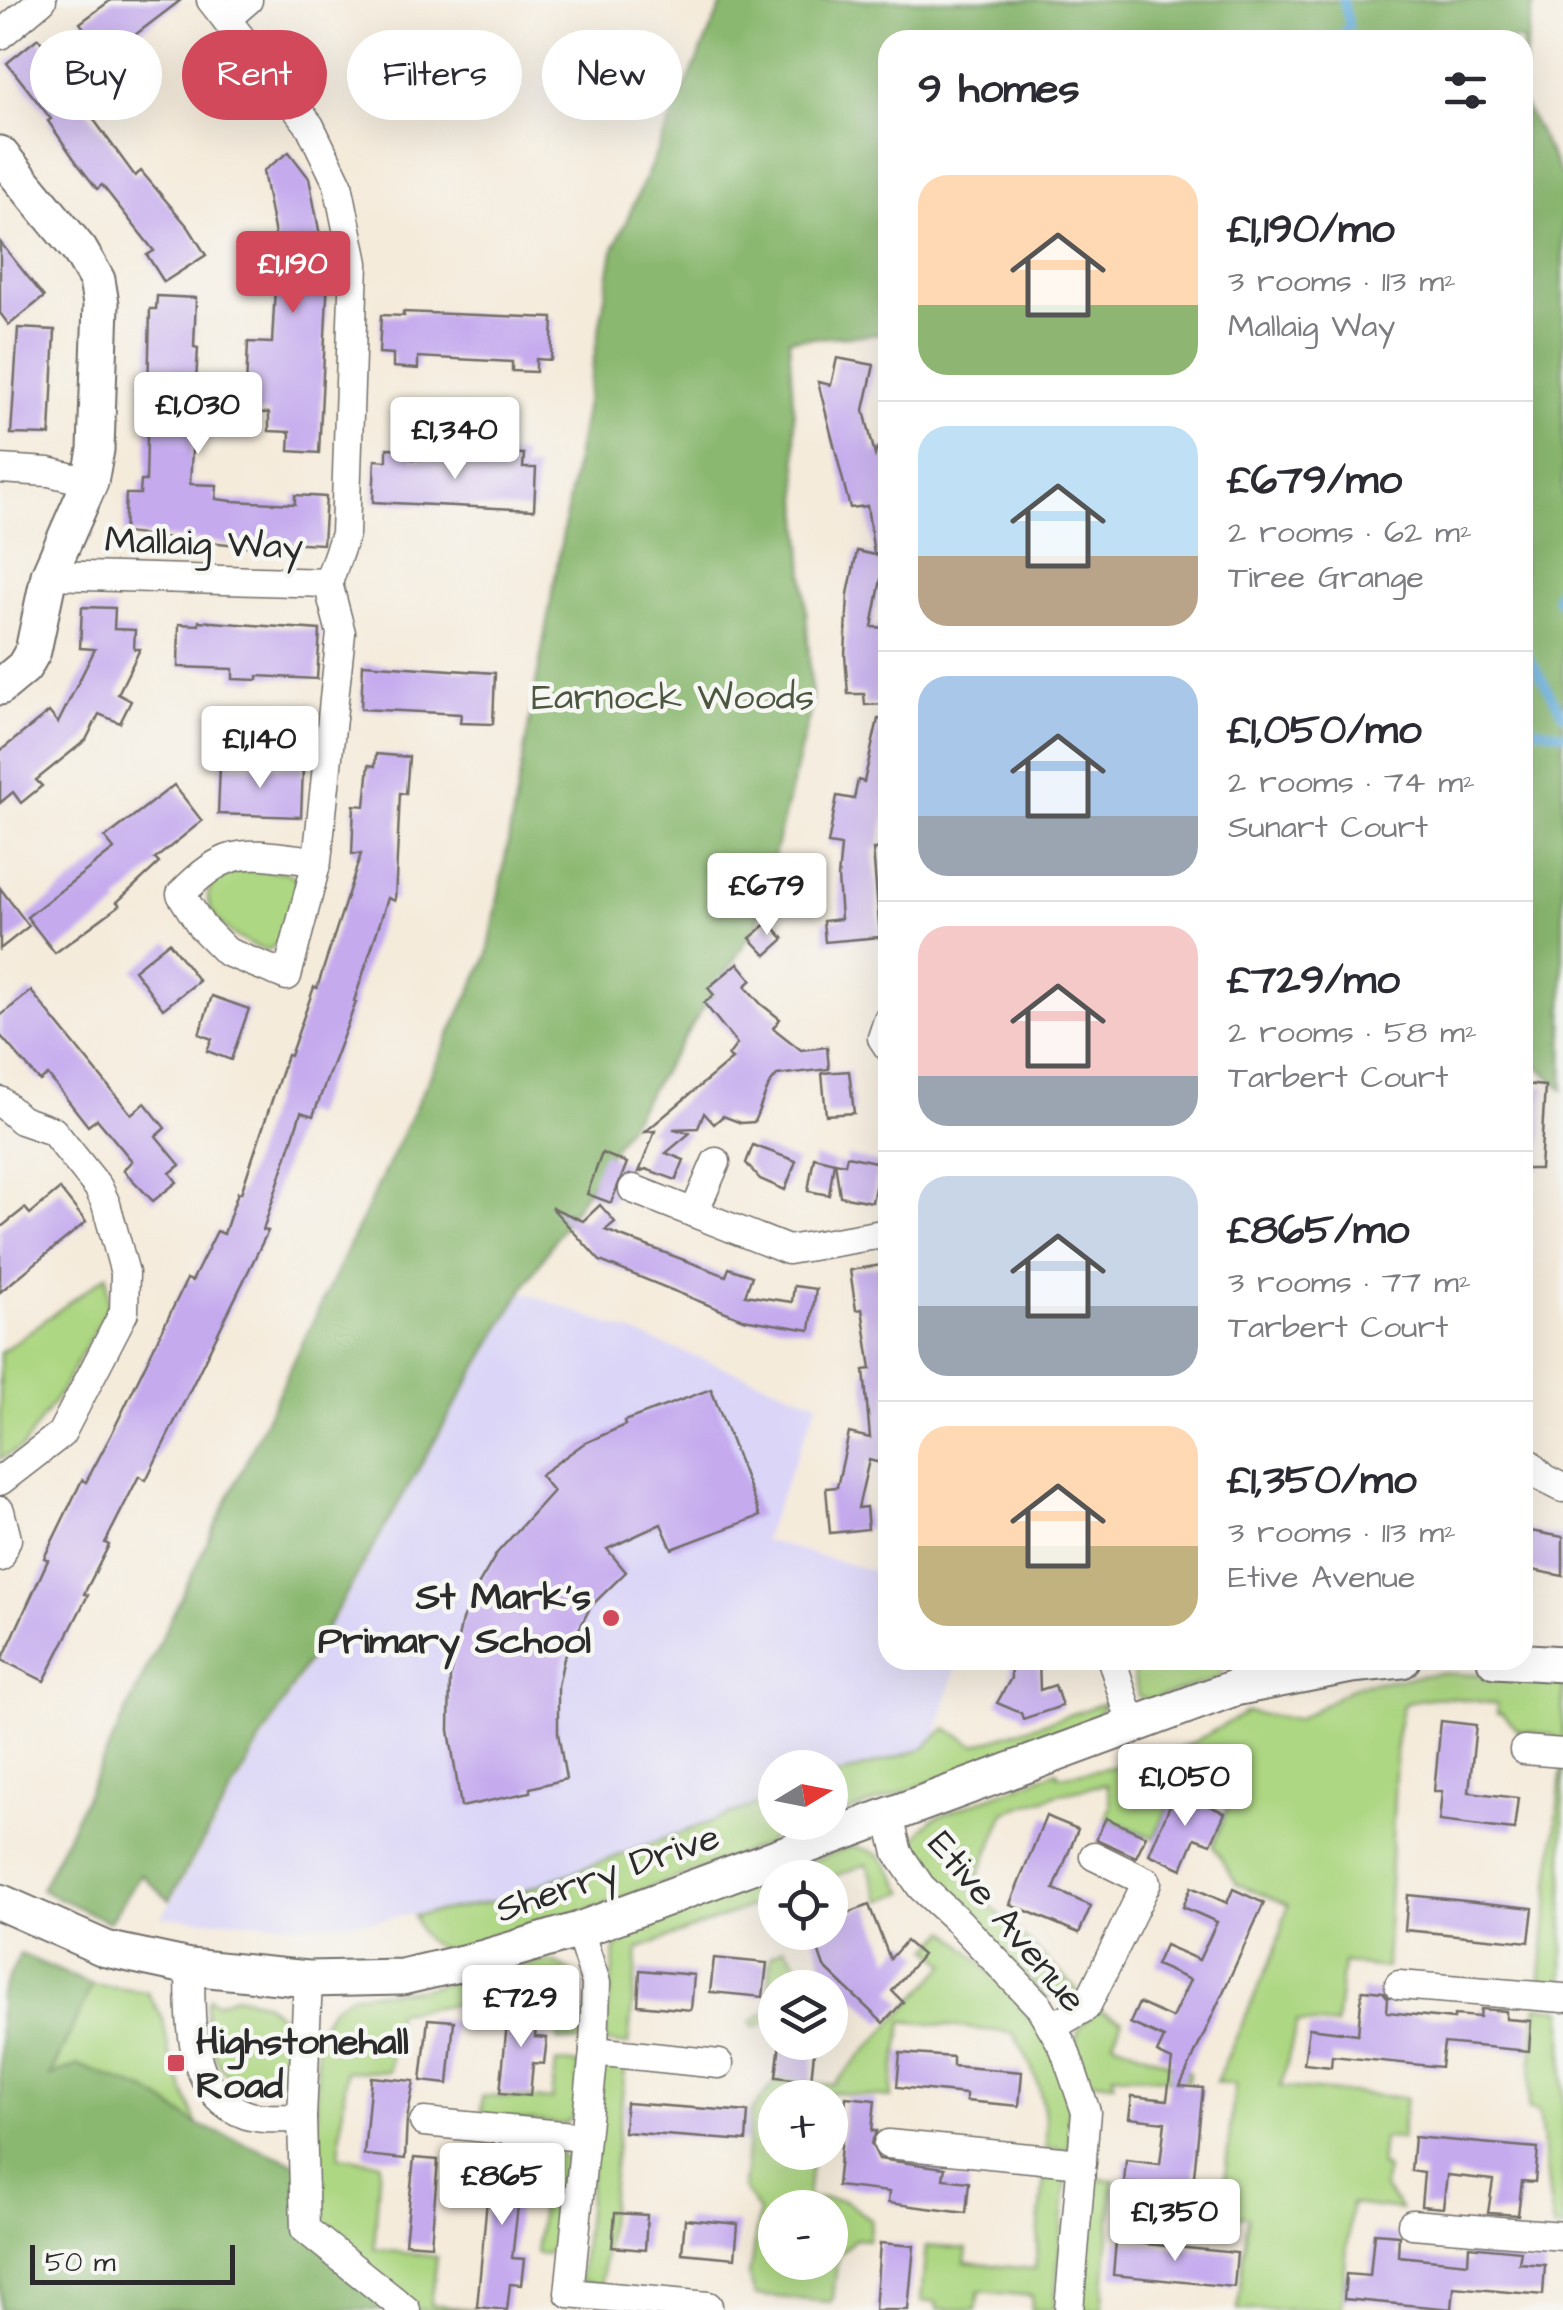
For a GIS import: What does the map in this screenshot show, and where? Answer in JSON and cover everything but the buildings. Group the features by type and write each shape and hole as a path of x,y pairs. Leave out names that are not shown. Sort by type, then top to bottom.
{"street":[{"path":"0,35 42,0"},
{"path":"219,10 248,0"},
{"name":"Mallaig Way","path":"49,575 328,583 345,534 354,263 338,184 310,126 219,10"},
{"path":"0,154 80,251 97,280 100,328 96,450 90,482 49,575 33,651 24,667 0,686"},
{"path":"0,469 49,472 90,482"},
{"path":"317,860 240,854 221,859 181,894 202,926 228,952 286,976 317,860 341,633 328,583"},
{"path":"0,1101 21,1120 54,1131 98,1187 115,1236 127,1293 124,1312 61,1434 0,1481"},
{"path":"694,1212 716,1162"},
{"path":"633,1188 788,1250 878,1234"},
{"path":"1533,1468 1563,1488"},
{"path":"0,1510 7,1539 0,1557"},
{"path":"1533,1662 1563,1664"},
{"path":"1115,1670 1132,1725"},
{"name":"Sherry Drive","path":"7,1905 106,1949 190,1967 308,1978 402,1977 580,1930 1234,1688 1327,1670"},
{"path":"1524,1750 1563,1753"},
{"name":"Etive Avenue","path":"890,1816 898,1853 921,1887 1040,2007 1064,2048 1086,2112 1069,2310"},
{"path":"1052,2028 1086,2006 1147,1882 1094,1856"},
{"path":"580,1930 596,1983 594,2050 568,2293 708,2306"},
{"path":"190,1967 191,2022 198,2064 214,2096 249,2116 302,2118"},
{"path":"308,1978 302,2118 305,2230 406,2310"},
{"path":"1399,1985 1563,1998"},
{"path":"594,2050 719,2064"},
{"path":"424,2122 584,2137"},
{"path":"888,2144 1082,2164"},
{"path":"1412,2224 1563,2236"}],"shaded area":[{"name":"St Mark's Primary School","path":"523,1292 818,1402 763,1540 878,1572 878,1670 955,1670 935,1739 904,1757 848,1773 848,1750 758,1750 758,1804 496,1901 379,1920 303,1924 162,1917"}],"green space":[{"name":"Earnock Woods","path":"724,0 1534,0 1529,30 878,30 878,334 789,339 812,704 757,924 521,1292 169,1900 141,1874 109,1922 41,1890 488,955 613,251 671,120 682,120 682,95"},
{"path":"1533,122 1563,179 1563,1090 1533,1061"},
{"path":"246,869 286,872 295,877 298,885 286,932 267,950 233,935 211,910 208,897 212,886 224,876"},
{"path":"107,1275 108,1306 61,1391 22,1448 0,1459 0,1353"},
{"path":"1132,1670 1223,1670 1216,1679 1150,1700 1138,1696"},
{"path":"1440,1673 1563,1679 1563,1743 1552,1735 1518,1730 1497,1713 1497,1704 1437,1697 1403,1705 1397,1732 1386,1968 1343,1963 1336,2026 1297,2022 1281,2087 1406,2098 1401,2139 1383,2138 1380,2167 1386,2168 1384,2187 1401,2210 1351,2204 1341,2310 1238,2310 1248,2217 1221,2214 1235,2084 1216,2082 1275,1951 1288,1905 1237,1884 1213,1846 1239,1777 1185,1769 1154,1838 1106,1818 1111,1805 1107,1784 1062,1793 1005,1812 973,1889 1080,1996 1062,2000 1045,1995 950,1902 920,1864 915,1850 917,1840 934,1818 1057,1771 1059,1776 1135,1763 1190,1744 1247,1712 1297,1720 1358,1685"},
{"path":"1105,1703 1094,1722 848,1812 848,1772 923,1749 946,1728 975,1745"},
{"path":"1563,1764 1563,1988 1540,1986"},
{"path":"758,1804 758,1840 770,1840 568,1918 451,1950 431,1944 422,1935 414,1916 496,1901"},
{"path":"852,1846 873,1852 890,1868 905,1892 881,1901 867,1864 848,1871 848,1860 814,1860"},
{"path":"758,1881 758,1904 638,1949 628,2045 604,2042 615,1950 637,1926"},
{"path":"948,1930 1018,2001 1047,2042 1066,2087 1069,2150 1046,2148 1039,2088 1013,2033 903,2021 891,2098 848,2094 848,2080 839,2080 947,1964 930,1948"},
{"path":"787,1950 802,1970 770,1970 771,1956"},
{"path":"20,1954 92,1985 50,2076 78,2065 150,2092 198,2125 302,2166 305,2229 406,2310 0,2310 0,1996"},
{"path":"544,1961 559,1964 577,1980 583,2003 582,2042 558,2040 562,1974 466,2003 396,2012 389,2072 346,2071 339,2157 380,2162 374,2249 437,2257 431,2305 476,2310 406,2310 305,2229 316,2166 317,2041 321,2024 332,2007 353,1994 421,1989"},
{"path":"92,1985 147,1992 163,2019 169,2053 198,2125 150,2092 78,2065 50,2077"},
{"path":"235,1996 263,2002 282,2017 288,2014 293,2022 292,2065 275,2082 258,2089 229,2077 210,2043 207,2003 210,1998 216,2003"},
{"path":"1537,2006 1563,2009 1563,2229 1553,2228 1539,2111 1528,2109"},
{"path":"1098,2010 1122,2020 1113,2041 1190,2072 1188,2080 1113,2074 1114,2083 1089,2080 1076,2041 1081,2026"},
{"path":"602,2060 626,2062 601,2285 580,2281"},
{"path":"556,2063 579,2064 575,2115 564,2124 487,2116 481,2110 482,2096 552,2100"},
{"path":"758,2103 758,2170 810,2170 808,2190 758,2190 758,2210 743,2188 751,2112"},
{"path":"547,2150 566,2158 568,2167 561,2242 546,2254 536,2253"},
{"path":"1045,2169 1067,2173 1054,2310 1031,2310 1032,2296 979,2291 976,2310 937,2309 937,2303 921,2301 926,2246 967,2249 965,2263 1035,2269"},
{"path":"1091,2178 1114,2180 1102,2310 1079,2310"},
{"path":"848,2203 871,2220 868,2240 855,2239 848,2246"},
{"path":"758,2218 758,2280 835,2280 833,2298 830,2302 755,2295 749,2276"}],"waterway":[{"path":"1343,0 1349,25 1345,30"},
{"path":"1563,580 1556,596 1563,607"},
{"path":"1533,664 1563,715"},
{"path":"1533,727 1563,734"}],"place":[{"name":"St Mark's Primary School","path":"611,1618"},
{"name":"Highstonehall Road","path":"176,2063"}]}
